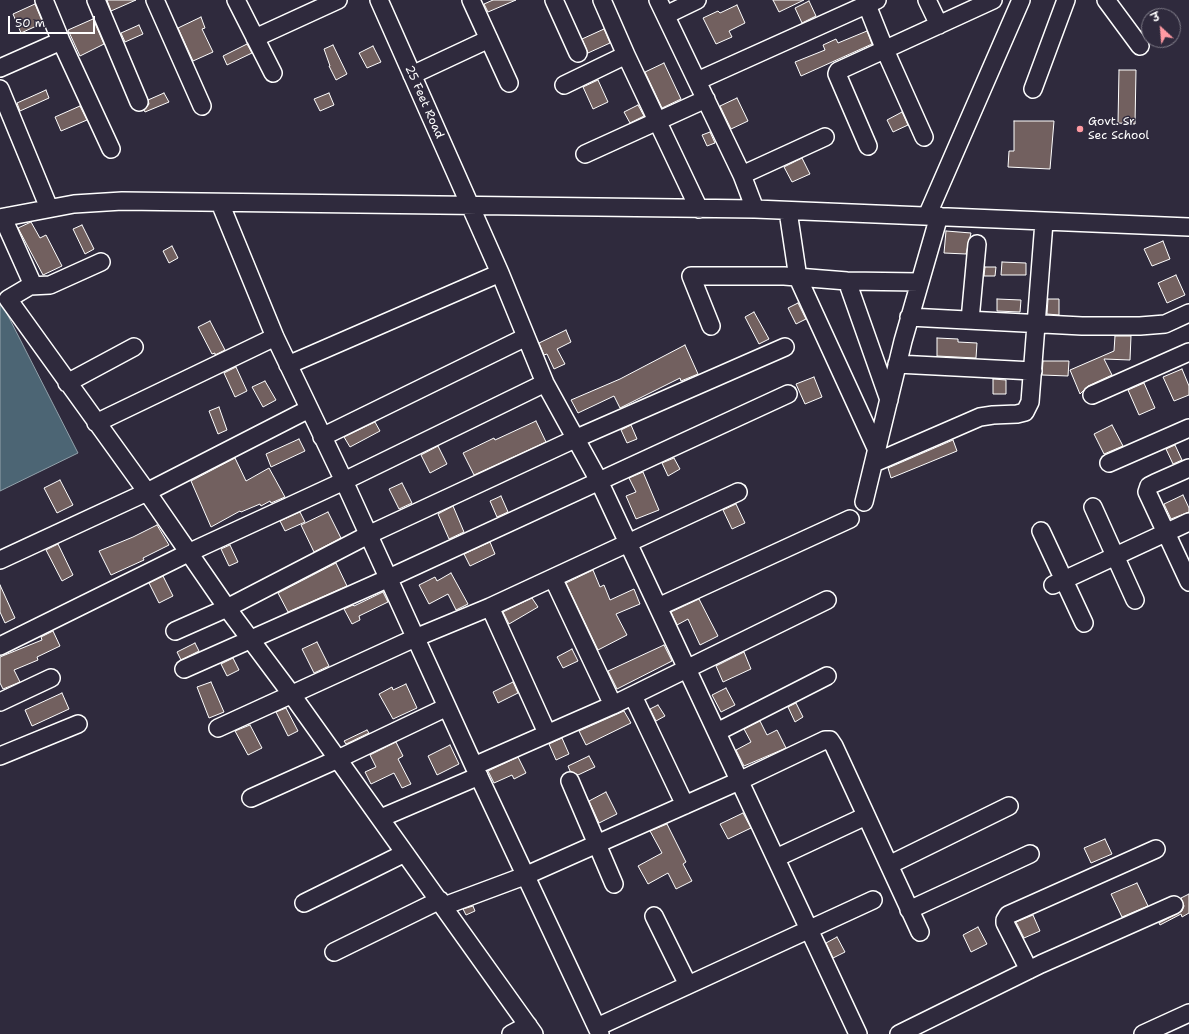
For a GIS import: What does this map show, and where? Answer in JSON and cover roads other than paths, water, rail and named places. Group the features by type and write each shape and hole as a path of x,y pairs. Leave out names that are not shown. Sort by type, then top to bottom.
{"street":[{"path":"44,0 61,41 111,149"},
{"path":"96,0 139,102"},
{"path":"155,0 202,106"},
{"path":"236,0 272,74"},
{"path":"255,38 338,0"},
{"name":"25 Feet Road","path":"379,0 468,205 500,273 545,383 577,438 599,481 858,1034"},
{"path":"471,0 509,83"},
{"path":"554,0 578,53"},
{"path":"602,0 626,55 699,209"},
{"path":"697,0 662,7 742,175 755,209"},
{"path":"927,0 939,25"},
{"path":"868,146 837,72 993,0"},
{"path":"864,502 919,282 933,216 1021,0"},
{"path":"1033,89 1066,0"},
{"path":"1106,0 1140,46"},
{"path":"697,81 870,2 885,50 924,137"},
{"path":"412,75 489,39"},
{"path":"0,68 61,41"},
{"path":"564,85 626,55"},
{"path":"0,89 49,208"},
{"path":"585,154 706,99"},
{"path":"742,175 825,137"},
{"path":"33,285 2,218 49,208 122,201 755,209 1189,227"},
{"path":"220,203 275,337 344,481 368,536 390,578 415,638 476,771 599,1030 688,985 873,900"},
{"path":"788,211 798,278 875,455"},
{"path":"875,455 980,417 1024,413 1030,402 1038,323 1044,222"},
{"path":"970,320 977,244"},
{"path":"101,262 50,285 33,285 8,299 147,492 227,608 292,695 405,854 442,903 531,1030 511,1034"},
{"path":"288,365 500,273"},
{"path":"711,326 690,276 784,276 847,281 919,282"},
{"path":"847,281 889,400"},
{"path":"909,318 1082,326 1154,326 1170,322 1189,313"},
{"path":"96,423 275,337"},
{"path":"322,437 526,337"},
{"path":"67,382 134,347"},
{"path":"175,631 227,608 368,536 577,438 785,347"},
{"path":"1092,395 1189,352"},
{"path":"898,364 1033,371"},
{"path":"0,646 188,553 344,481 545,383"},
{"path":"184,669 390,578 788,394"},
{"path":"0,560 147,492 309,409"},
{"path":"1109,462 1189,428"},
{"path":"1188,577 1149,497 1148,488 1155,483 1189,468"},
{"path":"218,728 415,638 553,578 738,492"},
{"path":"1093,507 1135,600"},
{"path":"658,607 850,519"},
{"path":"1058,582 1189,522"},
{"path":"1041,531 1058,582 1084,623"},
{"path":"553,578 613,705"},
{"path":"380,818 476,771 547,733 613,705 688,670 827,600"},
{"path":"490,606 547,733"},
{"path":"716,732 827,676"},
{"path":"0,702 51,678"},
{"path":"633,696 685,805"},
{"path":"251,798 338,759 447,707"},
{"path":"0,756 78,724"},
{"path":"334,952 442,903 527,876 739,781 822,741 828,740 834,746 920,932"},
{"path":"570,781 614,884"},
{"path":"889,864 1009,806"},
{"path":"776,858 866,816"},
{"path":"1029,970 1005,923 1008,915 1156,849"},
{"path":"304,903 405,854"},
{"path":"909,910 1030,854"},
{"path":"899,1034 1029,970 1174,905"},
{"path":"654,916 688,985"},
{"path":"1143,1034 1171,1028 1189,1013"}],"water":[{"path":"0,300 78,453 0,491"}],"place":[{"name":"Govt. Sr Sec School","path":"1080,129"}]}
